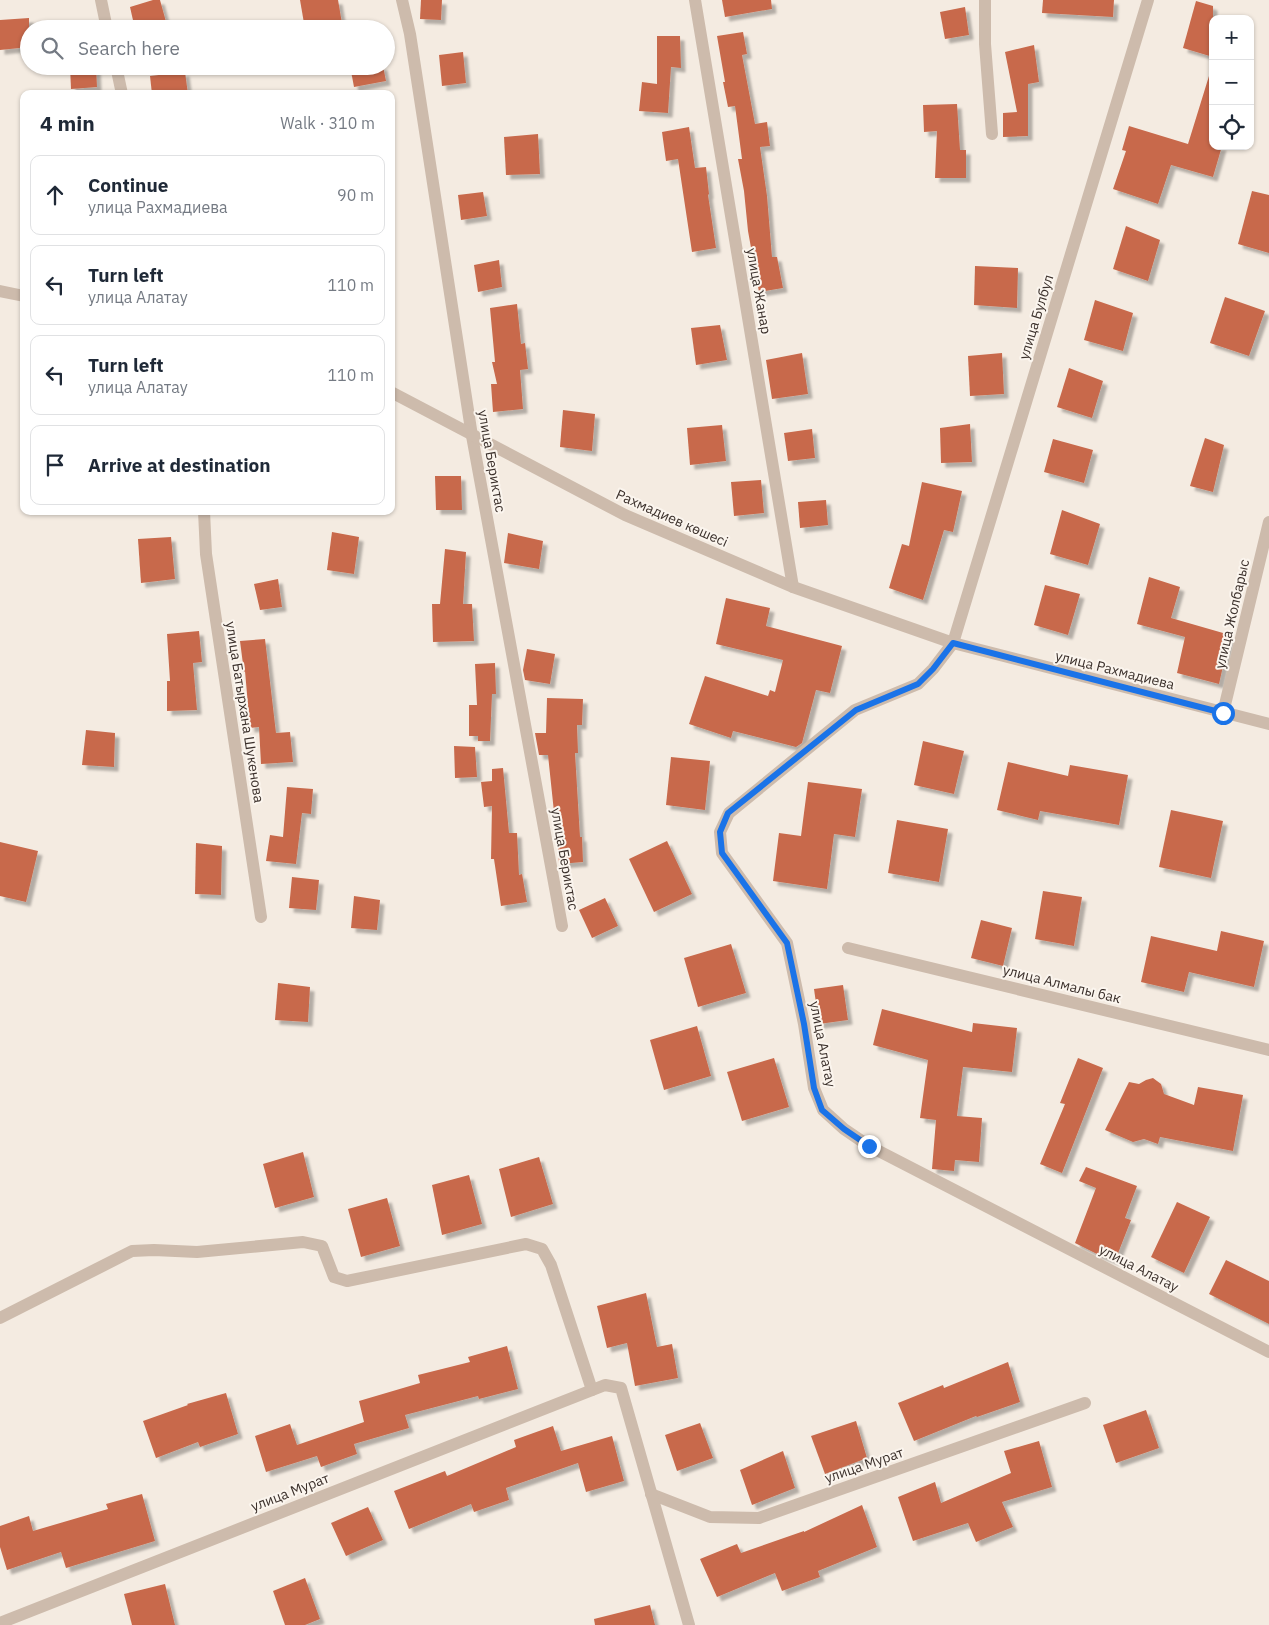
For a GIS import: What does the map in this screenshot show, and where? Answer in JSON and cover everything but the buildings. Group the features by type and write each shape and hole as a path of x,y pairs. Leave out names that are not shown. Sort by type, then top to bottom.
{"street":[{"path":"101,0 105,20"},
{"name":"улица Бериктас","path":"402,0 410,34 472,436 562,926"},
{"name":"улица Жанар","path":"695,0 793,587"},
{"path":"985,0 985,44 992,134"},
{"name":"улица Булбул","path":"953,643 1148,0"},
{"path":"118,75 121,90"},
{"path":"0,291 20,295"},
{"name":"Рахмадиев көшесі","path":"395,394 625,515 793,587 953,643"},
{"name":"улица Батырхана Шукенова","path":"204,515 206,554 261,917"},
{"name":"улица Жолбарыс","path":"1223,713 1269,522"},
{"name":"улица Рахмадиева","path":"953,643 1269,724"},
{"name":"улица Алатау","path":"953,643 933,669 918,684 856,710 728,813 720,832 722,853 787,943 804,1024 814,1088 822,1110 844,1129 869,1146 1269,1352"},
{"name":"улица Алмалы бак","path":"848,948 1269,1050"},
{"path":"0,1318 132,1251 197,1252 303,1242 322,1246 334,1277 347,1280 526,1244 542,1249 552,1265 592,1390"},
{"name":"улица Мурат","path":"0,1623 605,1384 621,1388 651,1494 710,1517 759,1518 1085,1403"},
{"path":"651,1494 689,1625"}],"route":[{"path":"869,1146 844,1129 822,1110 814,1088 804,1024 787,943 722,853 720,832 728,813 856,710 918,684 933,669 953,643 1223,713"}]}
